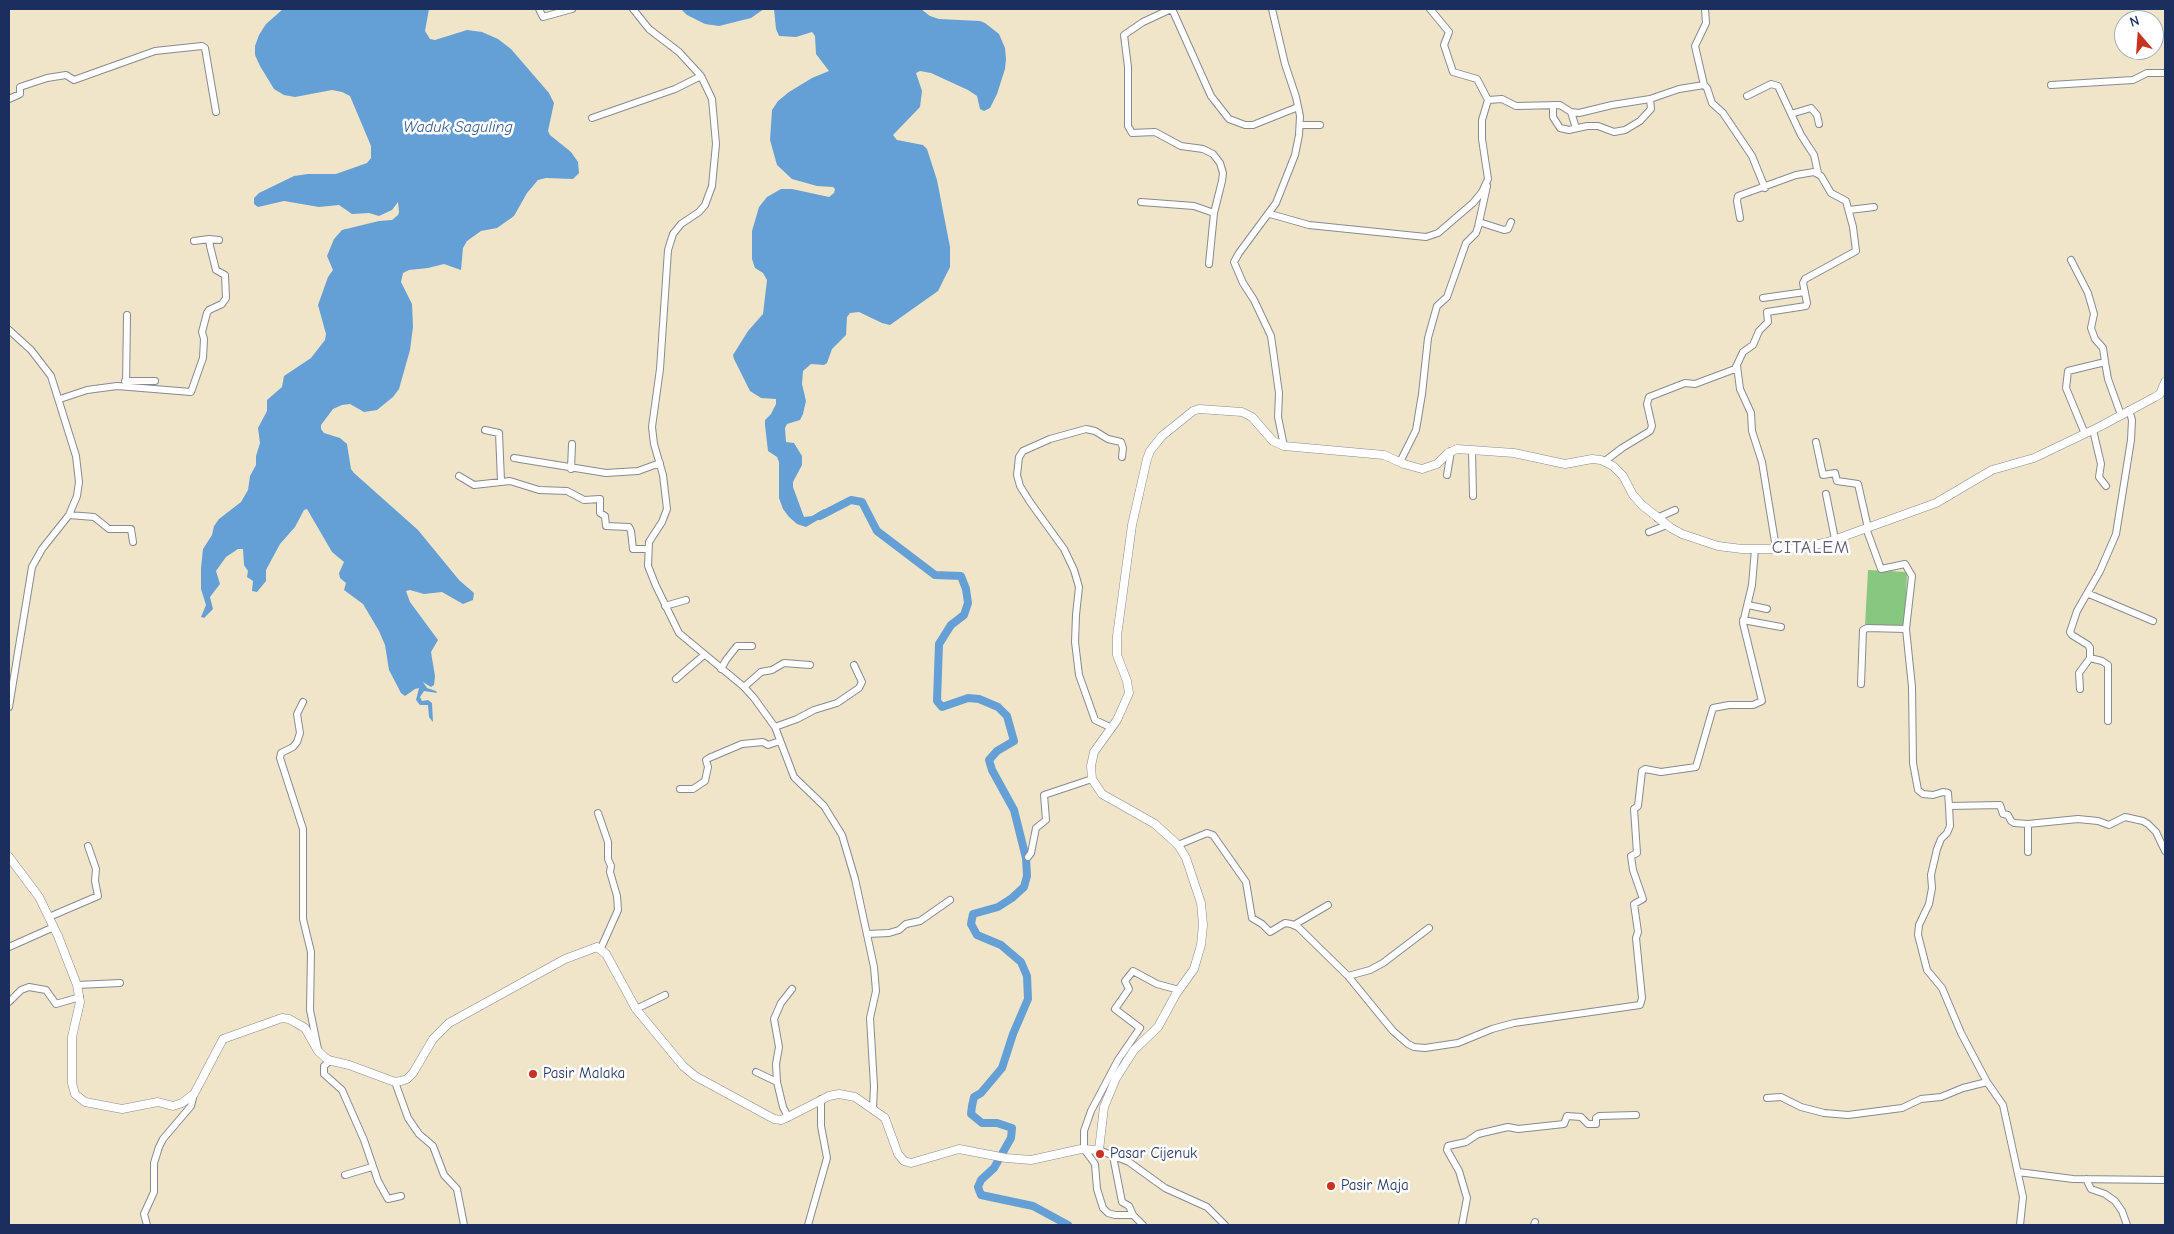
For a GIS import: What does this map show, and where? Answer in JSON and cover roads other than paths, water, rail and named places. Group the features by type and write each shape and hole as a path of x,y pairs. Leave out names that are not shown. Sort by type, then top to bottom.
{"main road":[{"path":"9,857 39,897 77,985 80,997 72,1048 72,1083 75,1094 79,1098 106,1107 122,1109 158,1102 173,1106 182,1103 194,1094 223,1040 276,1019 289,1019 305,1028 318,1051 331,1060 395,1082 407,1079 413,1073 433,1039 449,1022 565,959 593,948 601,948 636,1009 672,1055 695,1076 774,1119 788,1117 821,1099 834,1095 843,1095 863,1101 888,1122 896,1151 900,1157 908,1162 917,1163 959,1149 1006,1158 1041,1159 1084,1149 1099,1150 1104,1107 1116,1078 1134,1050 1158,1027 1173,988 1197,963 1203,925 1198,890 1186,858 1178,845 1155,824 1102,794 1092,779 1091,766 1092,757 1128,700 1127,681 1117,655 1117,636 1132,525 1150,451 1176,423 1199,409 1242,412 1255,420 1273,441 1284,446 1384,455 1417,468 1426,468 1437,464 1451,450 1526,454 1565,464 1592,459 1605,461 1623,476 1637,500 1657,518 1694,539 1718,546 1755,549 1800,548 1867,528 1948,497 1992,470 2034,458 2093,430 2160,394 2165,382"}],"street":[{"path":"539,9 543,17 572,9"},
{"path":"633,9 649,30 679,52 701,76 712,99 716,144 712,186 702,208 681,224 673,234 668,250 660,369 652,422 654,444 660,463 666,512 662,522 652,535 647,549 648,566 679,633 744,687 775,728 794,777 824,806 842,835 868,934 876,985 870,1018 874,1086 873,1109"},
{"path":"1209,264 1214,213 1223,173 1220,162 1204,149 1180,146 1154,132 1132,133 1128,126 1128,84 1124,35 1143,22 1171,9 1211,96 1229,119 1245,126 1253,125 1298,107"},
{"path":"1272,9 1285,64 1298,107 1300,125 1295,155 1282,191 1270,214 1238,253 1234,265 1272,336 1279,393 1278,418 1284,446"},
{"path":"1400,462 1416,430 1428,338 1438,306 1447,297 1466,243 1476,233 1488,179 1482,139 1482,120 1488,100 1477,79 1453,72 1444,44 1449,32 1430,9"},
{"path":"1705,9 1706,23 1695,46 1704,85 1707,88 1712,103 1726,116 1752,156 1765,188"},
{"path":"9,99 20,94 20,87 47,78 66,75 74,80 155,51 202,46 205,48 216,112"},
{"path":"2051,85 2133,80 2147,73 2165,72"},
{"path":"592,118 675,89 701,76"},
{"path":"1747,96 1771,84 1776,84 1801,136 1814,154 1818,173 1831,193 1845,200 1849,210 1856,251 1805,279 1803,284 1808,303 1804,308 1768,312 1768,322 1757,334 1752,345 1743,352 1737,366 1740,389 1751,413 1752,431 1762,462 1776,548"},
{"path":"1488,100 1502,99 1516,106 1562,105 1571,112 1579,113 1650,99 1679,89 1704,85"},
{"path":"1553,105 1553,117 1560,128 1569,130 1587,126 1598,126 1614,132 1636,125 1651,109 1650,99"},
{"path":"1791,114 1811,108 1815,111 1819,124"},
{"path":"1571,112 1576,128"},
{"path":"1300,125 1320,125"},
{"path":"1740,218 1737,197 1807,172 1818,173"},
{"path":"1270,214 1309,225 1329,228 1431,237 1473,203 1486,184"},
{"path":"1141,202 1194,206 1214,213"},
{"path":"1849,210 1874,207"},
{"path":"1479,222 1504,230 1508,229 1512,222"},
{"path":"125,383 153,389 192,391 203,358 204,340 202,332 207,313 209,310 222,304 226,298 226,279 223,273 216,270 209,239"},
{"path":"194,241 219,240"},
{"path":"2071,260 2088,293 2094,314 2091,328 2095,338 2103,348 2108,379 2121,415"},
{"path":"1763,298 1805,292"},
{"path":"125,383 127,315"},
{"path":"9,707 32,567 42,549 69,514 77,496 79,475 76,456 60,399 50,373 31,350 10,334"},
{"path":"2085,434 2066,388 2066,377 2069,370 2105,362"},
{"path":"1605,461 1651,430 1646,404 1649,396 1685,383 1695,384 1737,366"},
{"path":"60,399 87,390 155,379 153,389"},
{"path":"2080,688 2079,673 2090,658 2088,645 2070,632 2077,611 2089,594 2113,546 2131,440 2132,420 2129,410"},
{"path":"1112,728 1095,720 1079,675 1076,642 1079,587 1074,570 1064,549 1020,486 1017,475 1018,457 1023,451 1050,439 1086,429 1095,431 1108,439 1121,442 1123,448 1122,457"},
{"path":"485,430 499,433 501,480"},
{"path":"2093,430 2101,464 2099,477 2106,486"},
{"path":"1816,442 1823,475 1835,473 1837,480 1858,484 1867,528 1881,569 1906,564 1909,568 1912,585 1906,629 1912,687 1915,779 1921,792 1933,795 1943,792 1948,793 1950,826 1937,849 1931,875 1932,888 1929,904 1919,925 1918,936 1928,970 1942,988 1956,1024 1987,1082 2002,1105 2023,1197 2020,1225"},
{"path":"571,468 572,444"},
{"path":"1447,475 1451,450"},
{"path":"1472,450 1472,496"},
{"path":"514,458 617,474 638,471 660,463"},
{"path":"459,476 479,486 501,480 539,490 567,492 584,500 600,500 600,513 605,516 606,526 629,527 632,548 647,549"},
{"path":"1826,494 1835,539"},
{"path":"1657,518 1675,510"},
{"path":"69,514 94,518 109,529 131,529 133,542"},
{"path":"1649,532 1667,525"},
{"path":"1294,924 1348,976 1400,1038 1408,1044 1419,1048 1458,1043 1514,1022 1642,1004 1636,938 1638,932 1634,903 1643,899 1632,870 1631,856 1637,853 1634,809 1638,806 1642,772 1645,769 1661,772 1696,766 1713,708 1729,705 1753,705 1761,702 1743,620 1752,585 1755,549"},
{"path":"2089,594 2154,621"},
{"path":"665,606 686,600"},
{"path":"1748,605 1767,608"},
{"path":"1743,620 1781,627"},
{"path":"1860,684 1863,630 1866,628 1906,629"},
{"path":"721,669 737,646 752,646"},
{"path":"676,679 704,655"},
{"path":"2090,658 2105,662 2108,665 2108,721"},
{"path":"744,687 761,672 772,670 784,663 810,665"},
{"path":"775,728 814,710 837,703 862,686 861,677 854,665"},
{"path":"303,702 297,714 300,733 298,742 293,748 281,753 280,758 304,829 302,912 304,930 311,952 310,1010 318,1051"},
{"path":"680,789 693,789 705,781 708,767 706,760 709,758 742,744 763,742 768,745 780,741"},
{"path":"1028,857 1031,854 1036,828 1046,820 1044,795 1092,779"},
{"path":"1949,806 2000,805 2003,814 2008,815 2011,822 2028,824 2078,819 2098,820 2109,825 2125,817 2148,824 2165,851"},
{"path":"598,813 608,842 610,872 618,910 601,948"},
{"path":"2028,824 2028,852"},
{"path":"1178,845 1207,833 1212,834 1246,882 1252,918 1270,932 1285,923 1294,924 1328,905"},
{"path":"2159,839 2165,833"},
{"path":"49,917 98,896 95,881 96,870 88,846"},
{"path":"868,934 889,933 899,930 906,924 920,921 950,900"},
{"path":"9,946 54,928"},
{"path":"1348,976 1370,970 1383,963 1429,928"},
{"path":"1133,1215 1115,1216 1106,1211 1097,1189 1095,1164 1084,1149 1084,1131 1091,1111 1118,1060 1140,1028 1115,1009 1129,989 1125,982 1133,971 1157,984 1173,988"},
{"path":"77,985 120,983"},
{"path":"9,1002 21,990 29,987 46,990 56,1004 80,997"},
{"path":"788,1117 783,1106 778,1082 776,1064 779,1047 774,1019 781,1003 792,989"},
{"path":"636,1009 665,995"},
{"path":"331,1060 324,1066 324,1074 342,1090 353,1120 364,1140 372,1167 388,1199 401,1196"},
{"path":"756,1072 778,1082"},
{"path":"395,1082 408,1118 419,1134 433,1146 444,1175 457,1189 464,1225"},
{"path":"1768,1098 1781,1098 1801,1107 1824,1113 1848,1116 1902,1108 1921,1099 1941,1097 1963,1088 1987,1082"},
{"path":"146,1225 144,1214 154,1192 154,1163 159,1147 163,1138 191,1106 194,1094"},
{"path":"808,1225 827,1158 821,1126 821,1099"},
{"path":"1462,1225 1468,1198 1459,1172 1447,1150 1448,1146 1466,1142 1478,1134 1508,1127 1518,1129 1564,1124 1566,1116 1581,1117 1588,1124 1596,1124 1596,1118 1599,1116 1636,1115"},
{"path":"1099,1150 1130,1162 1165,1188 1207,1207 1225,1225"},
{"path":"1114,1156 1122,1202 1129,1206 1133,1215 1143,1225"},
{"path":"345,1175 372,1167"},
{"path":"2018,1172 2044,1177 2165,1180"},
{"path":"2086,1179 2091,1188 2115,1201 2122,1211 2127,1225"}],"water":[{"name":"Waduk Saguling","path":"283,9 429,9 425,31 430,39 435,40 467,30 482,32 498,39 511,49 549,93 554,103 548,131 550,135 571,152 578,162 579,173 573,179 546,178 538,180 527,193 514,216 497,228 481,231 467,241 463,248 461,270 444,264 409,270 403,273 401,282 412,304 413,327 410,350 399,389 393,397 377,410 364,412 350,404 342,405 333,409 321,425 324,433 340,438 347,444 351,469 354,473 418,530 459,580 474,593 473,600 463,604 442,592 424,594 410,590 406,591 410,602 438,640 431,652 435,676 434,685 431,687 423,682 427,688 437,693 424,691 420,697 422,701 428,700 432,703 433,722 429,717 428,705 420,705 416,700 419,688 405,696 401,693 389,670 385,645 379,631 363,604 344,590 346,583 340,578 339,573 344,562 332,552 307,509 304,510 295,527 280,544 266,570 266,581 257,592 252,591 253,581 247,577 248,571 244,565 243,549 238,549 226,557 216,571 220,584 210,597 213,609 204,618 201,617 206,605 201,589 203,549 219,519 241,502 248,490 250,476 256,465 256,456 260,443 258,428 267,411 267,400 282,387 284,376 311,358 325,340 326,334 318,305 328,277 333,270 327,256 334,239 342,230 379,221 392,220 399,212 398,202 392,210 379,216 369,213 352,214 339,205 319,207 284,201 258,207 254,204 254,198 259,193 294,176 336,174 367,163 371,158 371,146 350,96 332,90 295,97 284,95 274,89 260,66 255,55 255,46 259,35 266,24"},
{"path":"681,9 764,9 751,18 719,26 705,24 687,15"},
{"path":"774,9 921,9 930,16 939,19 980,21 999,34 1005,48 1006,59 1005,69 997,94 990,108 984,111 980,109 977,96 968,90 931,73 920,71 916,73 922,91 920,107 893,135 897,140 923,145 927,149 937,180 950,247 950,267 938,291 890,325 859,312 850,313 847,317 846,335 832,349 827,363 824,365 811,364 803,371 802,384 806,401 803,414 800,420 787,424 785,428 786,442 794,443 802,456 802,465 793,482 793,487 804,517 812,516 824,509 828,514 806,527 797,524 789,517 783,509 779,498 779,462 777,457 768,451 765,425 765,420 771,414 776,404 776,399 761,398 750,391 733,355 748,331 763,314 767,280 763,273 755,268 752,259 752,231 759,207 767,197 781,189 792,189 829,197 834,193 835,189 792,179 777,165 770,140 772,110 778,101 789,92 812,78 829,71 816,54 815,36 812,32 796,37 779,36 776,29"}],"waterway":[{"path":"820,516 851,500 862,502 877,531 935,575 961,576 966,589 968,603 964,615 951,625 939,644 937,701 942,707 968,698 979,699 998,707 1007,716 1014,741 997,751 989,760 992,770 1014,810 1026,858 1027,876 1024,887 1012,898 998,907 973,914 971,924 977,935 1001,945 1021,962 1027,976 1028,999 1013,1034 1002,1068 981,1093 974,1097 971,1114 982,1123 997,1123 1012,1128 1011,1138 994,1168 981,1180 978,1187 981,1195 1033,1206 1068,1225"}],"place":[{"name":"Pasir Malaka","path":"533,1074"},
{"name":"Pasar Cijenuk","path":"1100,1154"},
{"name":"Pasir Maja","path":"1331,1186"}],"district":[{"name":"CITALEM","path":"1811,548"}]}
